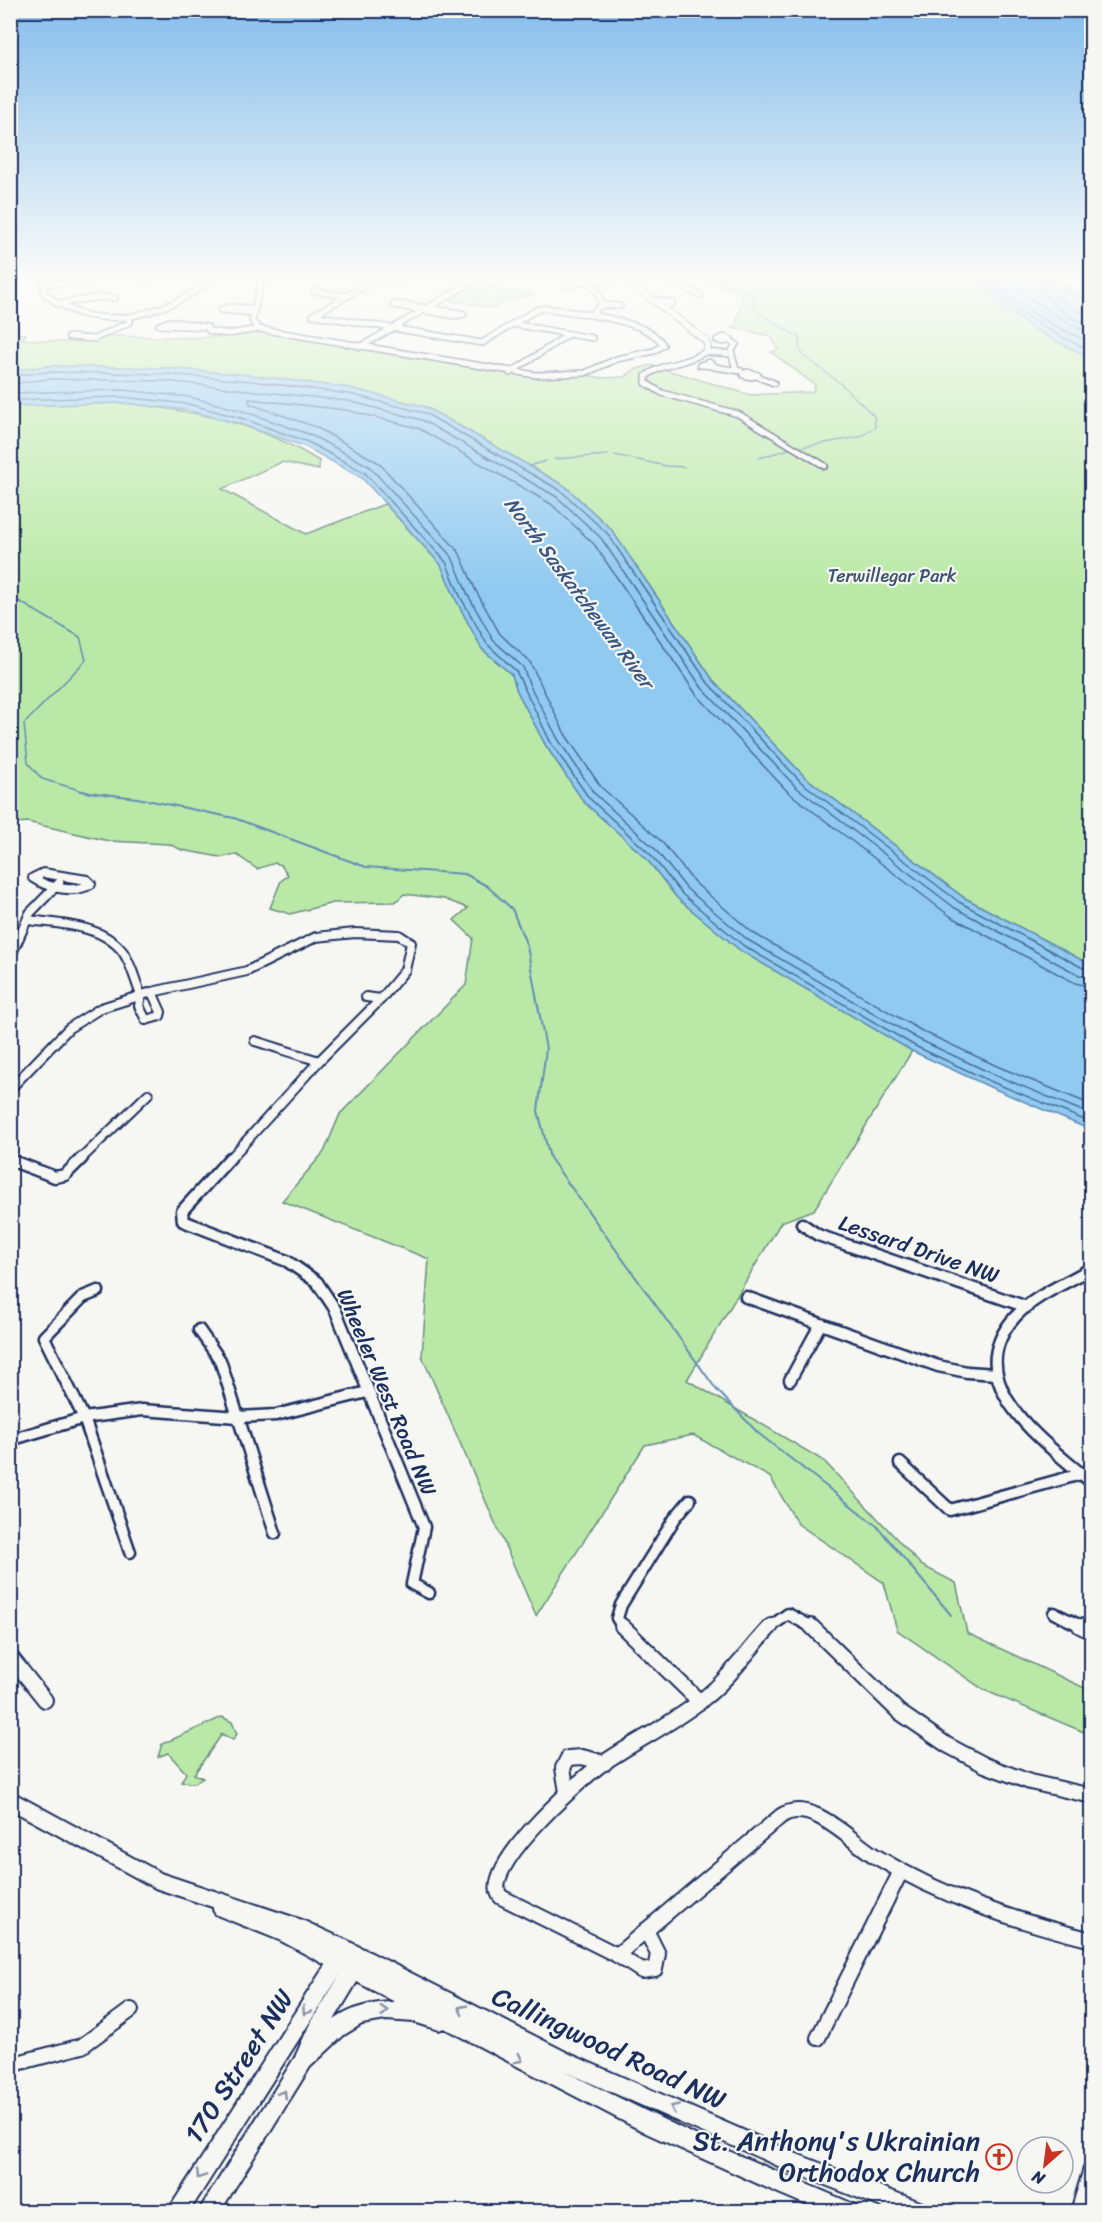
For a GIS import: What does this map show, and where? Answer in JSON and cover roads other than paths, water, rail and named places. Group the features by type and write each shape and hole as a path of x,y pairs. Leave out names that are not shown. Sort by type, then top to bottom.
{"main road":[{"name":"Callingwood Road NW","path":"350,1960 467,2033 657,2129 849,2211"},
{"name":"Callingwood Road NW","path":"350,1960 563,2061 794,2163 921,2211"},
{"name":"170 Street NW","path":"208,2211 302,2064 350,1960"},
{"name":"170 Street NW","path":"177,2211 350,1960"},
{"path":"302,2064 338,2028 369,2013 395,2011 427,2016 467,2033"}],"street":[{"path":"646,382 662,393 738,414 825,466"},
{"path":"43,873 65,877 87,880 91,884 84,890 35,882 33,878 43,873"},
{"path":"10,958 30,913 65,877"},
{"path":"10,1089 69,1028 101,1008 141,995 152,992 162,1012 160,1016 146,1020 139,1006 141,995 121,950 109,940 91,930 68,924 28,920"},
{"name":"Wheeler West Road NW","path":"152,992 247,971 316,937 355,933 399,935 411,943 405,970 381,999 319,1061 182,1211 183,1221 287,1262 318,1282 335,1309 424,1527 412,1584 429,1593"},
{"path":"366,997 381,999"},
{"path":"255,1041 319,1061"},
{"path":"10,1160 55,1177 65,1175 148,1094"},
{"name":"Lessard Drive NW","path":"802,1224 818,1235 1027,1307"},
{"path":"1092,1268 1027,1307 1015,1317 999,1336 995,1352 996,1374 1005,1398 1017,1415 1087,1472 1092,1483"},
{"path":"98,1291 83,1297 44,1337 84,1418 130,1552"},
{"path":"746,1297 938,1366 967,1372 996,1374"},
{"path":"790,1380 820,1325"},
{"path":"199,1330 220,1360 275,1533"},
{"path":"10,1440 84,1418 142,1410 238,1417 276,1415 367,1392"},
{"path":"900,1462 950,1510 1087,1472"},
{"path":"690,1500 675,1518 621,1605 617,1618 621,1625 700,1702"},
{"path":"1054,1613 1092,1632"},
{"path":"646,1930 659,1960 655,1969 642,1971 617,1955 507,1902 497,1893 496,1887 500,1872 520,1844 567,1792 604,1763 677,1719 700,1702 740,1665 779,1618 788,1614 795,1615 813,1627 899,1712 931,1736 965,1755 1011,1775 1048,1787 1092,1796"},
{"path":"10,1656 45,1700"},
{"path":"567,1792 562,1767 564,1761 569,1757 578,1756 604,1763"},
{"path":"13,1804 159,1881 350,1960"},
{"path":"617,1955 781,1816 794,1809 818,1816 849,1839 901,1871 994,1912 1092,1940"},
{"path":"818,2038 901,1871"},
{"path":"10,2065 82,2046 131,2010"},
{"path":"1079,2211 1092,2169"}],"water":[{"name":"North Saskatchewan River","path":"11,382 302,382 350,388 426,407 565,486 611,529 713,680 805,777 963,897 1091,965 1091,1130 912,1051 741,951 677,898 646,858 584,802 546,746 517,691 512,675 482,649 456,600 441,565 362,478 306,447 240,424 187,410 123,403 11,406"}],"waterway":[{"path":"801,447 860,437 875,427 874,416 838,382"},
{"path":"759,458 789,449"},
{"path":"554,459 608,455"},
{"path":"615,455 666,466 684,467"},
{"path":"529,466 546,461"},
{"path":"10,596 80,637 86,660 24,724 28,763 42,779 85,792"},
{"path":"80,791 85,792"},
{"path":"85,792 137,798 234,818 366,867 465,874 487,886 512,909 527,946 546,1049 538,1111 550,1158 716,1389 758,1433 877,1526 951,1615"},
{"path":"85,792 90,793"}],"place":[{"name":"St. Anthony's Ukrainian Orthodox Church","path":"999,2157"}],"park label":[{"name":"Terwillegar Park","path":"892,576"}]}
